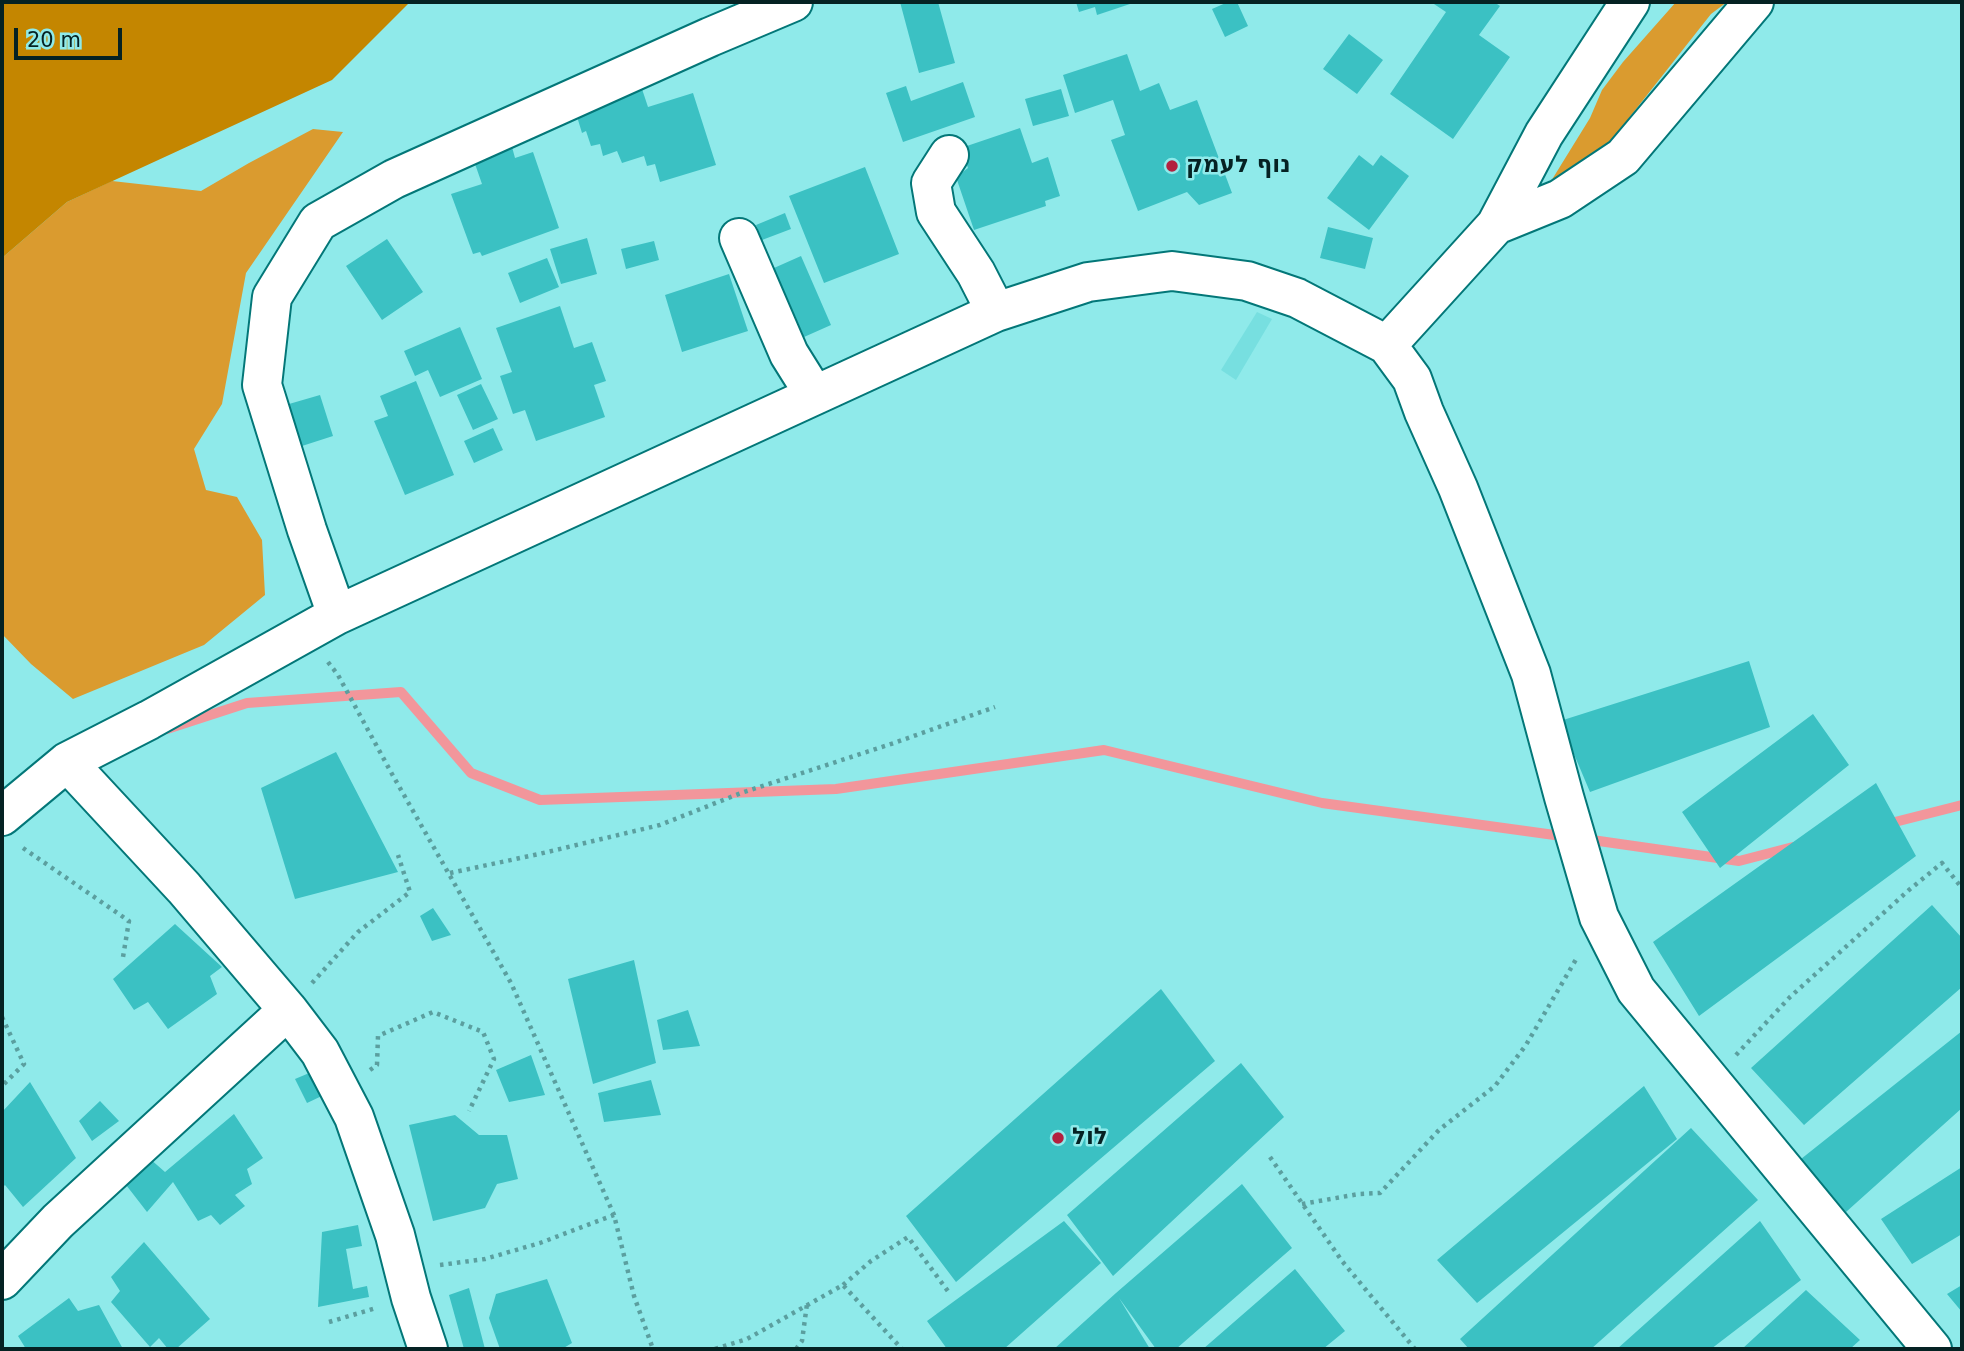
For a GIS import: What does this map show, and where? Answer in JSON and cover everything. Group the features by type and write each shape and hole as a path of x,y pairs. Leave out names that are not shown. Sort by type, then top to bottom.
{"street":[{"path":"322,624 307,530 261,385 272,297 318,222 394,179 793,2"},
{"path":"1387,345 1496,225 1544,134 1630,2"},
{"path":"1496,225 1560,199 1623,158 1754,2"},
{"path":"950,155 931,183 936,212 976,273 996,312"},
{"path":"739,238 789,354 814,394"},
{"path":"2,816 67,762 322,624 996,312 1088,282 1172,271 1247,282 1297,298 1387,345 1412,379 1531,674 1599,917 1636,990 1931,1349"},
{"path":"67,762 184,888 288,1010 320,1052 354,1117 395,1235 407,1285 428,1349"},
{"path":"2,1280 58,1221 288,1010"}],"path":[{"path":"322,624 338,675 511,983 614,1215 634,1296 653,1349"},
{"path":"450,873 539,855 660,825 741,793 995,707"},
{"path":"22,848 129,921 123,957"},
{"path":"288,1010 358,932 410,892 398,855"},
{"path":"1712,1083 1790,996 1942,863 1962,888"},
{"path":"1302,1203 1380,1193 1439,1130 1494,1086 1526,1045 1599,917"},
{"path":"341,1092 377,1065 379,1036 433,1012 483,1032 494,1059 468,1111"},
{"path":"2,1017 24,1063 2,1086"},
{"path":"1270,1157 1342,1261 1415,1349"},
{"path":"329,1322 407,1285 540,1243 614,1215"},
{"path":"715,1349 747,1339 843,1285 871,1261 908,1237 950,1294"},
{"path":"843,1285 902,1349"},
{"path":"796,1349 802,1341 807,1304"}],"shaded area":[{"path":"2,2 410,2 332,80 67,202 2,258"},
{"path":"1676,2 1727,2 1711,14 1595,161 1548,186 1590,118 1602,90"},
{"path":"313,129 343,132 246,273 222,404 194,449 206,490 237,497 262,540 265,595 204,645 73,699 31,664 2,634 2,258 67,202 112,181 201,191"},
{"path":"1257,312 1272,319 1236,380 1221,370"}],"building":[{"path":"900,2 938,2 955,63 919,73"},
{"path":"1076,2 1136,2 1097,15 1095,7 1079,12"},
{"path":"1228,2 1237,2 1248,26 1225,37 1212,9"},
{"path":"1431,2 1494,2 1500,6 1479,35 1510,57 1453,139 1390,94 1446,12"},
{"path":"1349,34 1383,60 1357,94 1323,69"},
{"name":"נוף לעמק","path":"1127,54 1140,91 1159,83 1170,110 1197,100 1232,193 1199,205 1187,192 1138,211 1111,140 1125,135 1113,100 1075,113 1063,75"},
{"path":"963,82 975,117 903,142 886,93 906,86 911,101"},
{"path":"642,89 648,107 693,93 716,165 660,182 655,164 647,166 644,156 622,163 617,151 603,156 600,144 591,146 586,131 582,133 575,110"},
{"path":"1061,89 1069,116 1033,126 1025,99"},
{"path":"1020,128 1032,163 1048,157 1060,196 1045,201 1046,206 974,230 956,177 968,168 961,148"},
{"path":"512,147 515,158 533,152 559,228 482,256 480,252 473,254 451,194 482,184 474,161"},
{"path":"1359,155 1373,166 1381,155 1409,176 1369,230 1327,198"},
{"path":"865,167 899,254 824,283 789,196"},
{"path":"785,213 791,229 762,240 756,225"},
{"path":"1328,227 1373,238 1365,269 1320,258"},
{"path":"587,238 597,274 561,284 550,249"},
{"path":"387,239 423,292 382,320 346,266"},
{"path":"654,241 659,260 626,269 621,249"},
{"path":"801,256 831,325 804,337 774,268"},
{"path":"547,258 559,287 520,303 508,273"},
{"path":"729,274 748,331 682,352 665,295"},
{"path":"560,306 574,348 592,342 606,381 594,385 605,417 536,441 525,410 513,414 500,376 512,372 496,328"},
{"path":"460,327 482,379 440,397 428,370 415,376 404,351"},
{"path":"416,381 454,475 405,495 374,421 388,416 380,396"},
{"path":"481,384 498,419 473,430 457,395"},
{"path":"320,395 333,436 302,446 289,404"},
{"path":"493,428 503,450 474,463 464,441"},
{"path":"1749,661 1770,727 1590,792 1560,721"},
{"path":"1813,714 1849,765 1720,868 1682,812"},
{"path":"336,752 398,872 295,899 261,788"},
{"path":"1876,783 1916,856 1699,1016 1653,942"},
{"path":"1932,905 1962,938 1962,987 1804,1125 1751,1068"},
{"path":"433,908 451,935 432,941 420,916"},
{"path":"175,924 222,967 210,976 217,994 168,1029 148,1002 134,1010 113,979"},
{"path":"634,960 656,1063 593,1084 568,979"},
{"name":"לול","path":"1161,989 1215,1061 956,1282 906,1216"},
{"path":"688,1010 700,1046 663,1050 657,1020"},
{"path":"1962,1031 1962,1108 1846,1212 1801,1159"},
{"path":"531,1055 545,1095 509,1102 496,1070"},
{"name":"לול","path":"1241,1063 1284,1117 1113,1276 1067,1215"},
{"path":"314,1071 326,1094 307,1103 295,1079"},
{"path":"651,1080 661,1115 604,1122 598,1093"},
{"path":"30,1082 76,1158 23,1207 5,1185 2,1188 2,1112"},
{"path":"1644,1086 1677,1139 1477,1303 1437,1260"},
{"path":"100,1101 119,1121 92,1141 79,1121"},
{"path":"234,1114 263,1158 247,1169 252,1184 235,1195 245,1206 220,1225 211,1215 198,1221 173,1182 147,1212 123,1181 149,1158 165,1172"},
{"path":"455,1115 479,1135 507,1135 518,1179 497,1184 485,1208 433,1221 409,1125"},
{"path":"1691,1128 1758,1200 1591,1349 1469,1349 1460,1339"},
{"path":"1962,1167 1962,1234 1912,1264 1881,1219"},
{"path":"1242,1184 1292,1248 1176,1349 1156,1349 1119,1298 1150,1349 1054,1349 1116,1293"},
{"path":"1064,1221 1101,1263 1004,1349 947,1349 927,1321"},
{"path":"1760,1221 1801,1280 1711,1349 1617,1349"},
{"path":"358,1225 362,1246 346,1249 353,1289 367,1286 369,1297 318,1307 322,1232"},
{"path":"144,1242 210,1319 176,1349 168,1349 159,1338 150,1347 111,1302 120,1291 111,1277"},
{"path":"1295,1269 1345,1331 1323,1349 1203,1349"},
{"path":"547,1279 572,1343 562,1349 500,1349 489,1318 496,1294"},
{"path":"1962,1285 1962,1312 1947,1294"},
{"path":"469,1288 485,1349 464,1349 449,1295"},
{"path":"1806,1290 1860,1340 1850,1349 1742,1349"},
{"path":"69,1298 78,1311 99,1305 123,1349 26,1349 18,1336"}],"waterway":[{"path":"167,729 247,703 401,692 471,773 540,800 836,789 1104,750 1322,803 1569,837"},
{"path":"1883,825 1962,805"},
{"path":"1585,839 1739,861 1793,847"}],"place":[{"name":"נוף לעמק","path":"1172,166"},
{"name":"לול","path":"1058,1138"}]}
